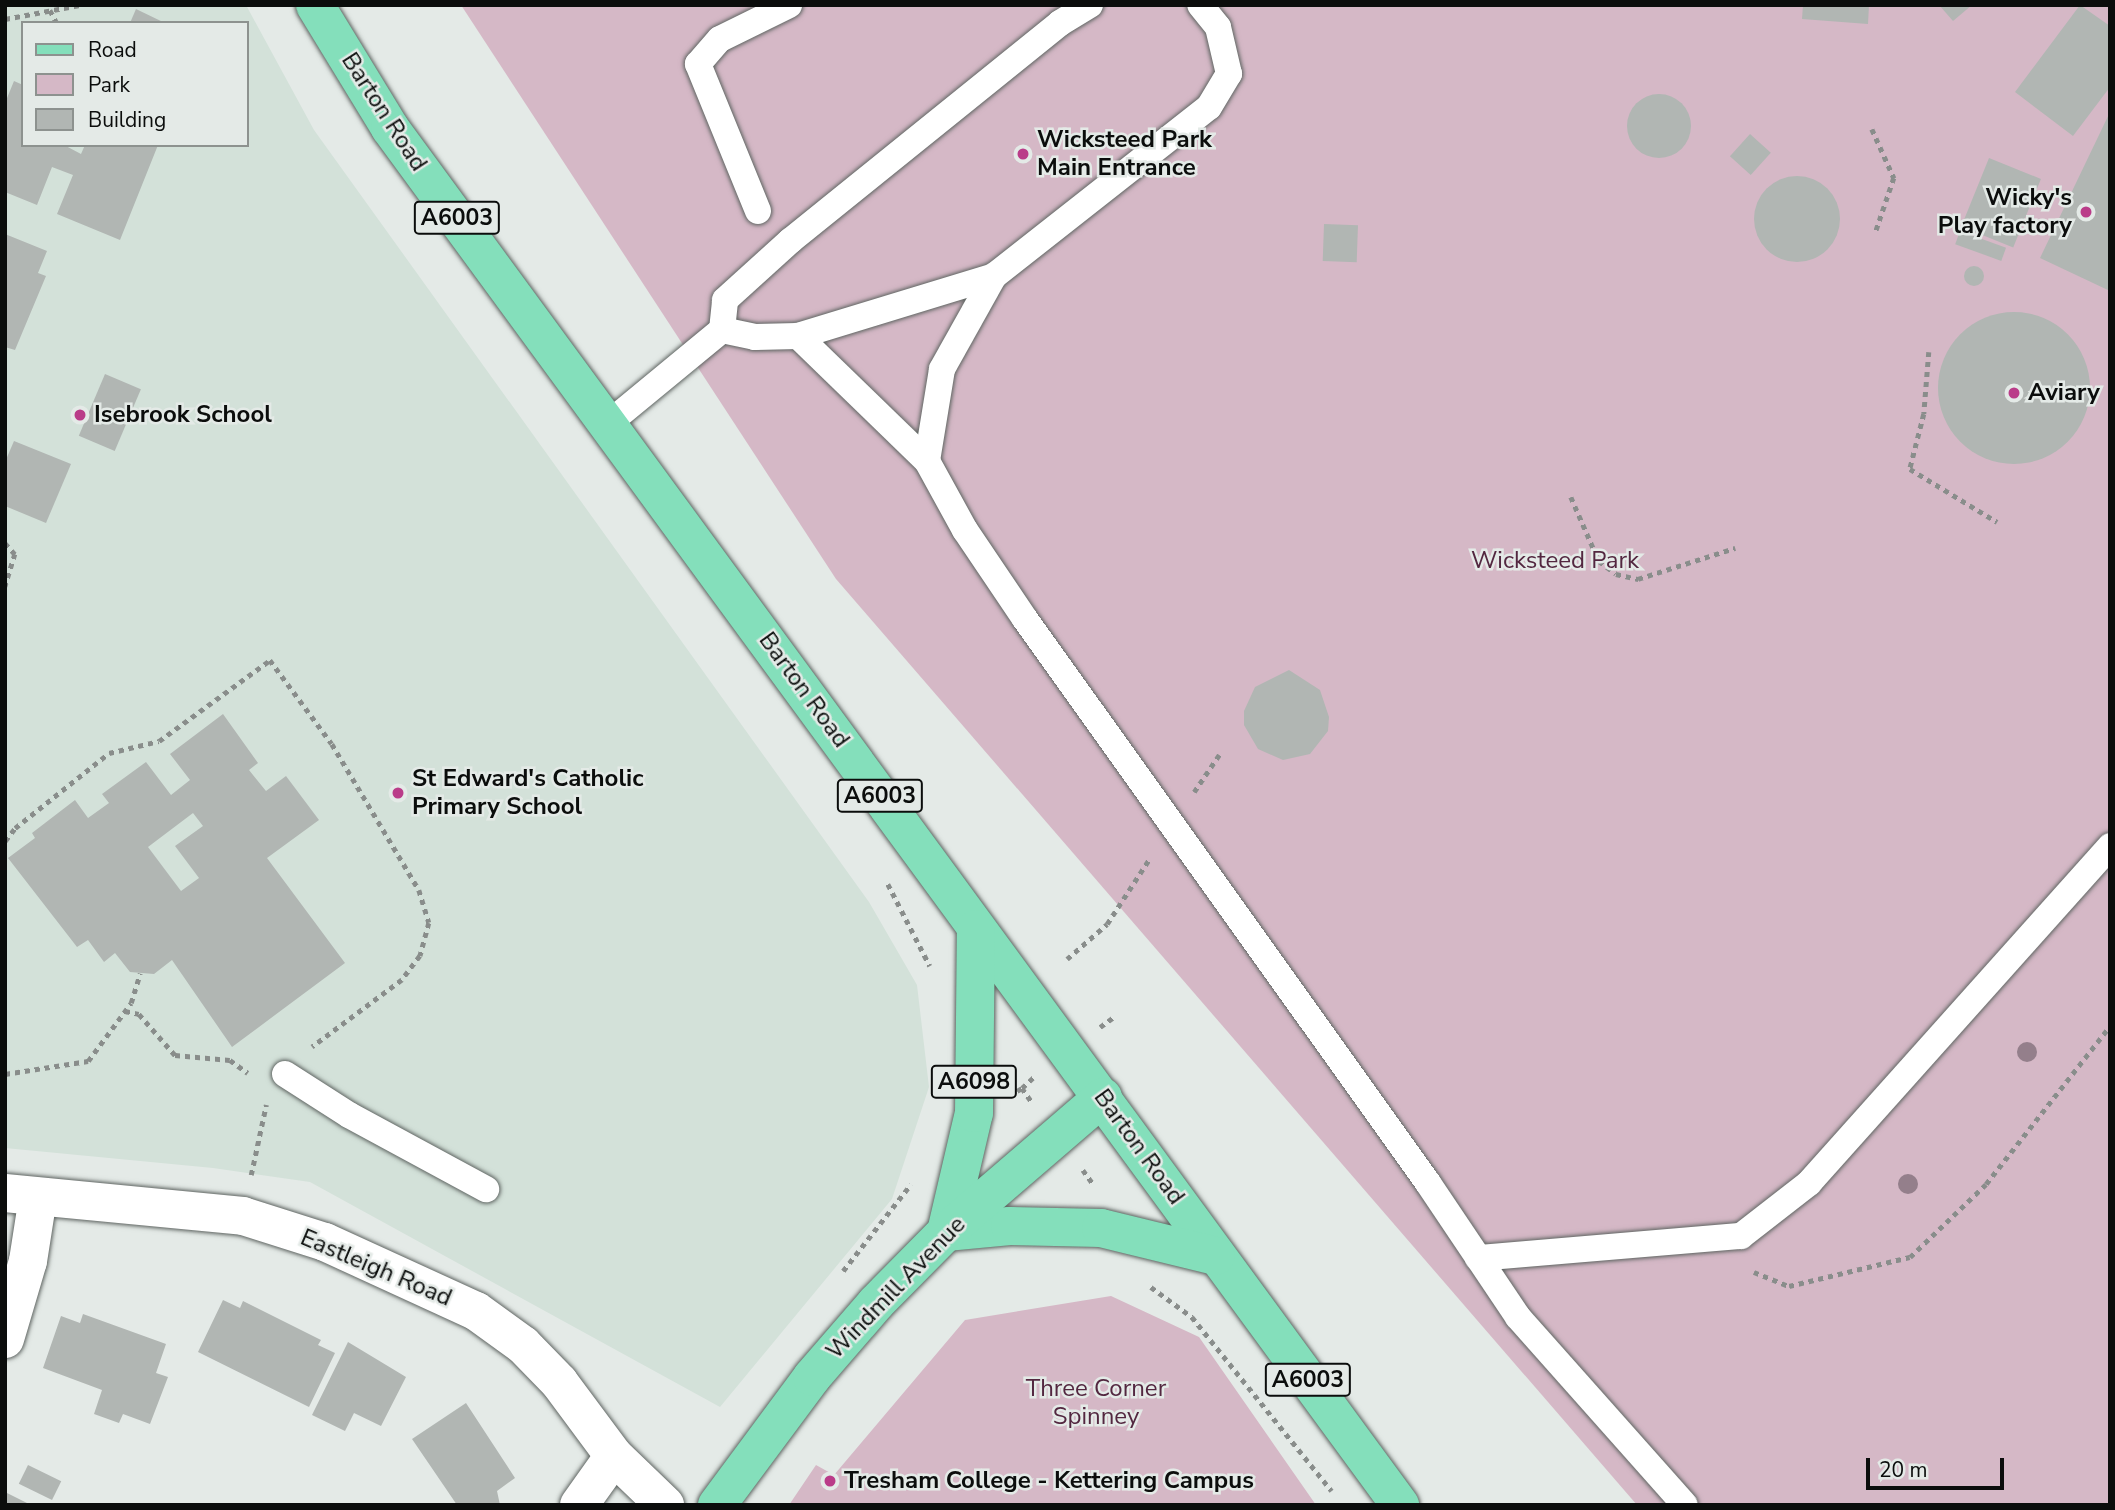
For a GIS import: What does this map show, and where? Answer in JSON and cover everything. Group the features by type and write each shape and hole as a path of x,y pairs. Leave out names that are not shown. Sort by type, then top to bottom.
{"main road":[{"name":"Barton Road","path":"316,5 390,128 609,423 976,929 1103,1097 1216,1256 1400,1505"},
{"name":"A6098","path":"946,1232 974,1113 976,929"},
{"name":"Windmill Avenue","path":"717,1505 812,1377 946,1232 1103,1097"},
{"path":"946,1232 1010,1226 1101,1228 1216,1256"}],"street":[{"name":"Eastleigh Road","path":"21,1195 243,1216 324,1242 475,1311 523,1345 559,1382 614,1456 666,1505"},
{"path":"5,1339 28,1261 21,1195"},
{"path":"579,1505 614,1456"}],"lane":[{"path":"758,211 698,64 720,39 789,5"},
{"path":"609,423 722,330 725,300 790,241 997,73 1090,5"},
{"path":"722,330 755,337 798,336 994,276 1209,107 1229,74 1218,27 1200,5"},
{"path":"927,460 942,369 994,276"},
{"path":"798,336 927,460 965,530 1170,827 1518,1317 1685,1505"},
{"path":"1478,1258 1741,1236 1809,1183 2110,846"},
{"path":"278,1082 349,1115 486,1189"}],"path":[{"path":"5,19 80,5"},
{"path":"50,10 56,21"},
{"path":"1872,129 1894,178 1875,234"},
{"path":"1929,352 1924,414 1910,469 1997,522"},
{"path":"1571,497 1599,561 1616,575 1638,579 1735,548"},
{"path":"5,543 15,554 5,586"},
{"path":"5,841 15,828 109,753 159,741 270,660 332,744 419,890 429,923 420,956 402,980 299,1058 278,1082 243,1216"},
{"path":"1067,959 1107,924 1219,755"},
{"path":"886,882 933,979"},
{"path":"5,1074 88,1061 136,994 140,973"},
{"path":"125,1011 139,1014 175,1055 230,1060 278,1082"},
{"path":"1752,1271 1789,1286 1910,1257 1986,1184 2110,1026"},
{"path":"1145,1284 1192,1317 1334,1494"}],"shaded area":[{"name":"St Edward's Catholic Primary School","path":"5,5 246,5 314,130 869,902 917,985 929,1087 892,1199 720,1407 310,1182 213,1168 5,1148"}],"green space":[{"name":"Wicksteed Park","path":"461,5 2110,5 2110,1505 1637,1505 836,579"},
{"name":"Three Corner Spinney","path":"1111,1296 1199,1337 1316,1505 789,1505 816,1465 834,1475 965,1320"}],"building":[{"path":"1803,5 1869,5 1868,24 1802,19"},
{"path":"1939,5 1972,5 1953,21"},
{"path":"2080,5 2110,26 2110,87 2073,136 2015,92"},
{"path":"136,9 161,21 131,21"},
{"path":"14,81 21,84 21,147 68,147 81,154 84,147 157,147 120,240 57,214 73,175 52,167 37,205 5,192 5,103"},
{"path":"1653,94 1665,94 1682,103 1689,114 1689,138 1682,149 1665,158 1653,158 1641,153 1632,144 1627,132 1627,120 1632,108 1641,99"},
{"name":"Wicky's Play factory","path":"2110,112 2110,291 2040,258"},
{"path":"1750,134 1771,153 1751,175 1730,156"},
{"path":"1989,158 2041,179 2013,248 1961,227"},
{"path":"1797,176 1821,183 1833,195 1840,219 1833,243 1821,255 1797,262 1773,255 1761,243 1754,219 1761,195 1773,183"},
{"path":"1324,224 1358,225 1357,262 1323,261"},
{"path":"1960,231 2006,248 2001,261 1955,244"},
{"path":"5,234 47,251 38,273 46,276 15,350 5,347"},
{"path":"1970,266 1978,266 1984,276 1978,286 1970,286 1964,280 1964,272"},
{"name":"Aviary","path":"2014,312 2043,318 2068,334 2084,359 2090,388 2084,417 2068,442 2043,458 2014,464 1985,458 1960,442 1944,417 1938,388 1944,359 1960,334 1985,318"},
{"path":"105,374 141,389 115,451 79,436"},
{"path":"14,441 71,464 46,523 5,506 5,462"},
{"path":"1289,670 1320,690 1329,717 1328,731 1310,754 1283,760 1258,749 1244,725 1244,711 1255,687"},
{"path":"223,714 258,763 249,770 266,791 286,776 319,820 267,858 345,963 232,1047 172,960 154,974 130,972 115,953 104,962 88,940 77,947 8,858 35,838 32,833 75,800 88,818 109,803 102,794 146,762 171,795 190,780 170,754","holes":["193,813 203,826 175,846 199,878 181,891 148,847"]},
{"path":"223,1300 240,1308 243,1301 321,1340 318,1345 335,1353 309,1407 198,1352"},
{"path":"83,1314 166,1344 156,1373 168,1377 150,1424 123,1414 119,1423 94,1414 102,1390 43,1368 61,1316 80,1323"},
{"path":"348,1342 406,1377 381,1426 354,1413 345,1431 312,1415"},
{"path":"466,1403 515,1478 497,1491 500,1505 457,1505 412,1439"},
{"path":"28,1465 61,1481 52,1500 19,1484"},
{"path":"7,1493 31,1505 5,1505"}],"place":[{"name":"Wicksteed Park Main Entrance","path":"1023,154"},
{"name":"Wicky's Play factory","path":"2086,212"},
{"name":"Aviary","path":"2014,393"},
{"name":"Isebrook School","path":"80,415"},
{"name":"St Edward's Catholic Primary School","path":"398,793"},
{"name":"Tresham College - Kettering Campus","path":"830,1481"}]}
